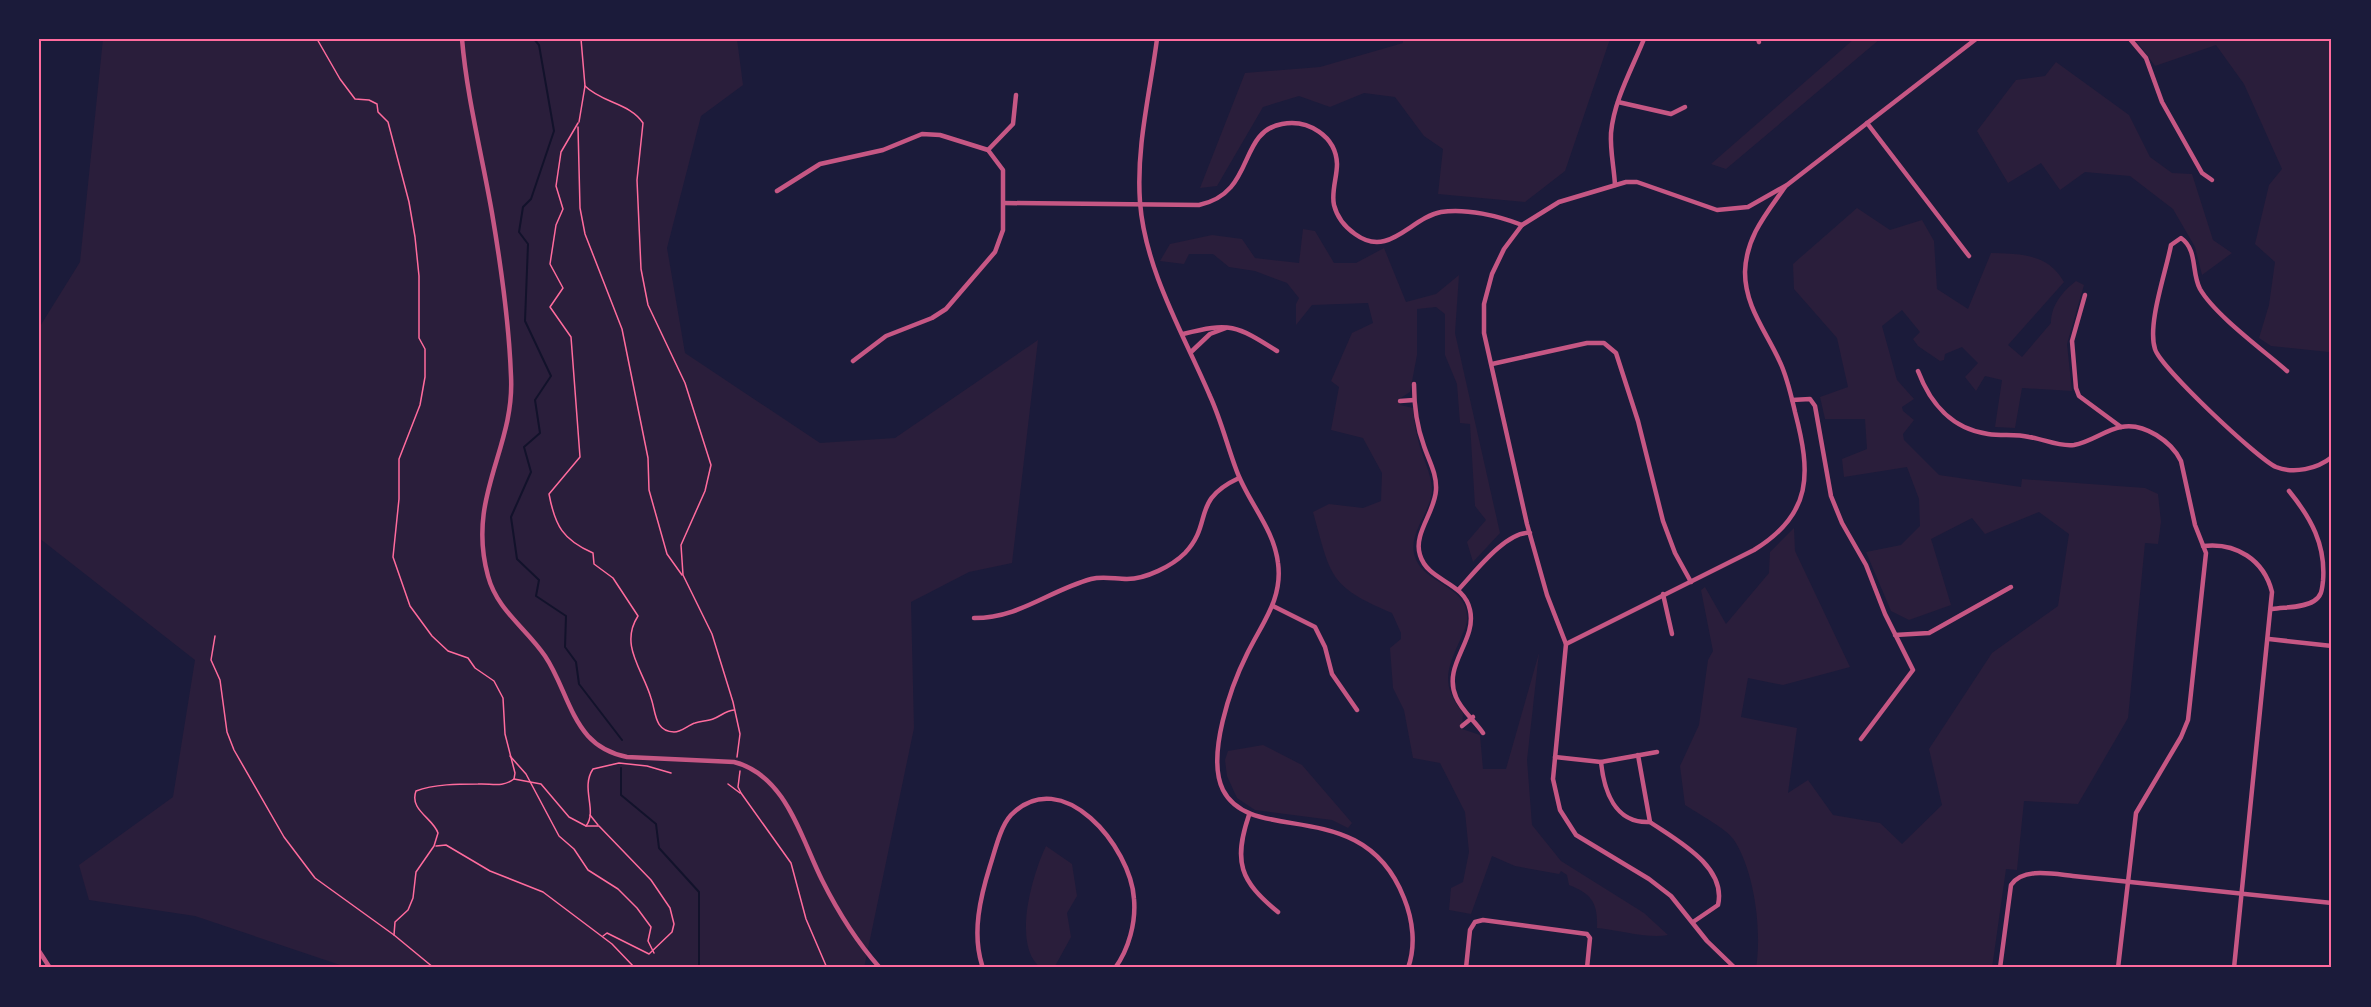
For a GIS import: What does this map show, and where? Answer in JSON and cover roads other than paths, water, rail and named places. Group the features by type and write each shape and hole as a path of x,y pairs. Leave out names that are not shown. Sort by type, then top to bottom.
{"street":[{"path":"462,39 471,112 493,215 511,376 509,411 486,492 481,530 488,576 499,602 544,654 558,678 578,724 589,738 602,747 614,754 627,757 734,762 751,767 768,781 782,797 801,830 821,878 851,934 880,968"},
{"path":"1156,39 1140,148 1140,202 1147,241 1165,293 1212,400 1239,478 1270,534 1278,559 1278,590 1273,606 1235,680 1217,752 1216,766 1223,790 1239,809 1249,815 1325,828 1363,844 1375,855 1399,885 1407,906 1413,936 1408,968"},
{"path":"1615,185 1611,130 1618,102 1644,39"},
{"path":"1735,968 1671,896 1649,879 1590,845 1567,824 1555,794 1555,757 1566,644 1547,595 1530,533 1492,364 1483,318 1488,288 1504,249 1522,225 1559,202 1615,185 1637,182 1699,206 1717,210 1748,207 1787,185 1976,39"},
{"path":"2130,39 2146,58 2162,102 2202,174 2212,180"},
{"path":"988,150 1013,124 1016,95"},
{"path":"1618,102 1671,114 1685,107"},
{"path":"1867,123 1970,256"},
{"path":"1004,203 1140,202 1199,205 1221,198 1239,179 1259,137 1270,127 1297,124 1319,130 1333,148 1337,160 1334,205 1346,227 1360,238 1377,242 1395,239 1429,216 1442,212 1498,217 1522,225"},
{"path":"777,191 820,164 883,150 922,134 940,135 988,150 1003,170 1004,203 1000,242 960,295 932,318 886,336 853,361"},
{"path":"1566,644 1772,539 1795,511 1802,495 1806,465 1792,400 1780,363 1749,302 1745,272 1750,242 1757,227 1787,185"},
{"path":"2287,371 2232,325 2200,289 2191,250 2181,238 2176,239 2171,245 2153,328 2155,351 2160,361 2184,387 2256,453 2276,466 2301,470 2324,464 2332,457"},
{"path":"2085,295 2072,341 2076,388 2079,396 2121,427"},
{"path":"1184,334 1220,325 1249,333 1277,351"},
{"path":"1191,352 1207,338 1226,328"},
{"path":"1203,329 1207,338"},
{"path":"1492,364 1587,343 1604,343 1616,353 1640,430 1664,521 1676,553 1691,582"},
{"path":"1918,371 1926,392 1939,410 1969,429 1988,434 2022,436 2067,445 2076,444 2121,427 2146,430 2177,452 2195,525 2206,553 2188,720 2181,737 2136,813 2118,968"},
{"path":"1414,384 1414,400 1424,445 1435,473 1437,488 1435,506 1419,540 1420,556 1425,567 1459,589 1468,603 1471,620 1452,679 1456,699 1473,717 1483,733"},
{"path":"1792,400 1810,399 1815,406 1831,496 1842,523 1866,565 1895,635 1911,664 1911,675 1861,739"},
{"path":"1400,401 1414,400"},
{"path":"974,618 1003,617 1092,579 1129,579 1167,566 1184,554 1192,544 1213,494 1221,486 1239,478"},
{"path":"2272,609 2312,602 2321,595 2322,589 2324,556 2318,537 2310,519 2289,491"},
{"path":"1459,589 1506,541 1523,532 1530,533"},
{"path":"2203,546 2231,547 2253,557 2270,580 2272,609 2234,968"},
{"path":"1895,635 1929,633 2011,587"},
{"path":"1663,594 1672,634"},
{"path":"1273,606 1315,627 1325,647 1332,674 1357,710"},
{"path":"2269,639 2332,646"},
{"path":"1462,726 1473,717"},
{"path":"1555,757 1601,762 1657,752"},
{"path":"1638,755 1650,822"},
{"path":"1601,762 1609,797 1618,811 1641,822 1650,822 1698,856 1719,888 1718,904 1693,922"},
{"path":"982,964 976,944 981,900 995,849 1010,817 1025,804 1057,799 1071,804 1093,820 1114,842 1125,860 1134,898 1134,918 1129,940 1115,968"},
{"path":"1249,815 1240,844 1243,870 1256,894 1278,912"},
{"path":"2000,968 2012,885 2015,880 2030,874 2332,903"},
{"path":"1466,968 1470,930 1475,922 1484,920 1587,934 1590,938 1587,968"},
{"path":"39,951 50,968"}],"waterway":[{"path":"534,39 539,45 554,131 531,199 523,207 519,232 528,244 525,321 551,376 535,400 540,433 524,447 531,472 511,517 517,559 539,580 536,596 566,616 565,647 576,662 579,684 622,740"},
{"path":"621,768 621,795 656,824 659,848 699,892 699,968"}]}
